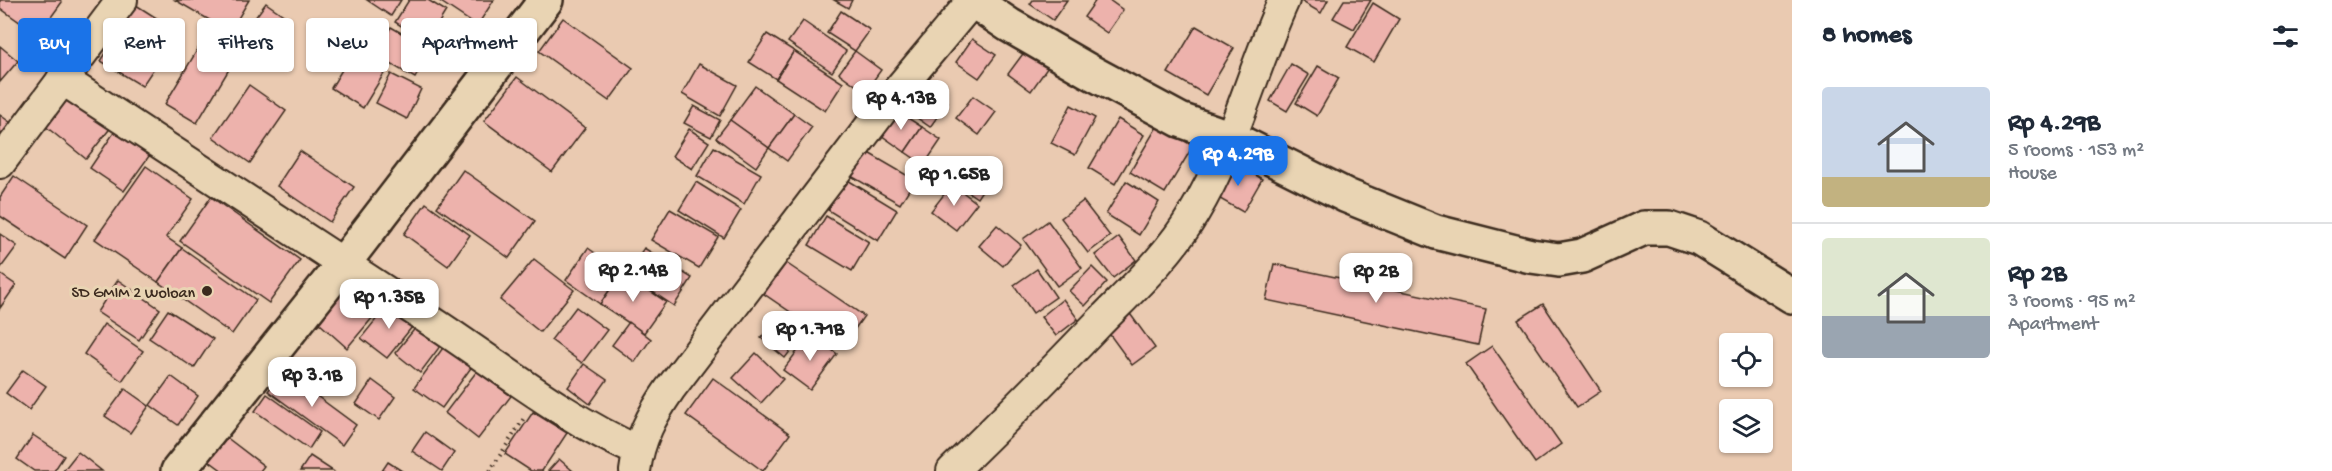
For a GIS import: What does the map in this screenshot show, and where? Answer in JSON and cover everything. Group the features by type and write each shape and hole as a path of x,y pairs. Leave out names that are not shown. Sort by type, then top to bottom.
{"street":[{"path":"0,163 122,0"},
{"path":"178,471 343,264 546,0"},
{"path":"62,79 602,435 636,461 650,418 670,389 897,91 973,0 1009,25 1180,120 1231,138 1347,196 1436,232 1531,256 1559,260 1582,255 1644,228 1669,228 1699,238 1792,296"},
{"path":"952,471 1043,382 1170,248 1194,213 1231,138 1260,54 1284,0"}],"path":[{"path":"490,471 539,395"}],"building":[{"path":"0,0 60,0 62,2 50,18 18,18 18,21 0,8"},
{"path":"175,0 249,0 238,18 206,18"},
{"path":"367,0 401,0 391,16"},
{"path":"409,0 428,0 446,11 442,18 401,18 401,26 395,22"},
{"path":"438,0 494,0 482,18 465,18"},
{"path":"834,0 852,0 848,8"},
{"path":"1033,0 1067,0 1053,20 1030,4"},
{"path":"1096,0 1109,0 1123,10 1107,33 1084,17"},
{"path":"1299,0 1328,0 1321,13"},
{"path":"1344,0 1371,0 1354,29 1333,18"},
{"path":"266,3 288,18 255,18"},
{"path":"1373,3 1399,19 1374,62 1347,47"},
{"path":"136,5 156,18 128,18"},
{"path":"841,11 870,30 855,51 827,33"},
{"path":"563,18 633,68 609,101 539,51"},
{"path":"803,21 846,51 832,72 788,42"},
{"path":"1196,26 1234,48 1206,95 1168,73"},
{"path":"391,27 401,33 401,70 389,63 389,30"},
{"path":"767,34 794,51 776,79 749,62"},
{"path":"972,39 996,55 979,78 956,62"},
{"path":"0,46 18,61 0,82"},
{"path":"197,50 197,72 227,72 197,123 165,104"},
{"path":"794,51 843,83 825,111 776,79"},
{"path":"855,51 881,70 865,92 839,73"},
{"path":"1025,51 1048,67 1031,91 1008,74"},
{"path":"699,64 737,85 720,116 682,94"},
{"path":"1291,64 1309,75 1287,111 1270,101"},
{"path":"1318,66 1339,78 1317,116 1296,103"},
{"path":"119,72 151,72 142,86"},
{"path":"341,72 385,72 363,108 331,88"},
{"path":"405,72 418,72 415,78"},
{"path":"391,74 421,89 407,119 376,103"},
{"path":"517,77 585,128 552,172 484,121"},
{"path":"249,85 286,111 250,163 213,137"},
{"path":"924,85 948,102 930,127 906,110"},
{"path":"755,86 794,114 769,148 730,120"},
{"path":"72,93 112,126 86,159 45,126"},
{"path":"973,96 996,112 979,135 956,118"},
{"path":"1071,105 1095,118 1075,155 1051,143"},
{"path":"694,106 720,120 711,137 684,123"},
{"path":"897,111 922,127 905,152 881,135"},
{"path":"794,114 812,127 787,161 769,148"},
{"path":"0,115 18,128 0,153"},
{"path":"1118,119 1144,135 1115,184 1089,168"},
{"path":"730,120 769,148 756,167 716,138"},
{"path":"1158,125 1193,146 1165,193 1130,172"},
{"path":"922,127 941,140 924,165 905,152"},
{"path":"117,128 152,152 124,191 90,168"},
{"path":"689,129 709,142 692,169 672,156"},
{"path":"714,147 761,174 744,204 697,176"},
{"path":"300,151 354,187 330,222 277,186"},
{"path":"865,151 915,180 900,204 851,176"},
{"path":"974,161 993,174 977,198 958,185"},
{"path":"1233,161 1262,179 1243,212 1213,195"},
{"path":"146,166 193,199 166,237 182,248 158,282 95,239"},
{"path":"463,170 535,221 509,258 437,207"},
{"path":"14,176 87,225 65,259 0,216 0,197"},
{"path":"846,179 897,210 878,241 828,210"},
{"path":"1126,181 1159,202 1139,235 1106,214"},
{"path":"696,182 741,210 724,238 679,210"},
{"path":"952,184 977,203 956,230 931,211"},
{"path":"211,197 300,260 269,303 180,241"},
{"path":"1083,201 1110,236 1088,253 1061,218"},
{"path":"426,203 470,235 448,266 404,234"},
{"path":"670,209 718,237 699,268 651,240"},
{"path":"826,216 869,242 852,271 809,245"},
{"path":"1048,221 1082,268 1057,286 1023,239"},
{"path":"997,225 1021,245 1003,266 979,246"},
{"path":"0,234 17,246 0,269"},
{"path":"1119,237 1136,260 1113,278 1095,255"},
{"name":"SD GMIM 2 Woloan","path":"182,248 256,300 232,334 158,282"},
{"path":"588,248 622,272 600,304 566,280"},
{"path":"644,248 692,278 674,306 626,274"},
{"path":"534,259 574,290 540,332 500,300"},
{"path":"786,263 864,316 842,347 764,294"},
{"path":"1274,264 1486,309 1478,345 1266,300"},
{"path":"1092,267 1107,282 1085,306 1069,291"},
{"path":"1037,269 1056,297 1033,313 1014,285"},
{"path":"347,272 384,304 347,348 310,315"},
{"path":"622,272 666,302 644,333 600,304"},
{"path":"0,274 16,285 0,308"},
{"path":"118,280 160,309 139,340 97,312"},
{"path":"1063,299 1078,319 1056,336 1041,317"},
{"path":"391,301 416,322 387,358 361,338"},
{"path":"1543,304 1601,391 1577,407 1518,320"},
{"path":"576,307 607,330 582,363 551,340"},
{"path":"168,310 213,339 194,368 149,338"},
{"path":"1128,311 1155,348 1132,365 1105,328"},
{"path":"781,313 805,332 785,358 761,338"},
{"path":"629,322 651,339 635,362 612,345"},
{"path":"104,324 143,351 122,381 84,354"},
{"path":"417,326 441,345 420,373 395,353"},
{"path":"811,333 837,354 810,390 783,370"},
{"path":"445,345 473,365 442,408 414,388"},
{"path":"1492,346 1561,444 1535,463 1466,364"},
{"path":"756,353 783,379 761,403 733,378"},
{"path":"584,364 607,380 590,404 568,387"},
{"path":"23,370 46,386 29,410 6,393"},
{"path":"283,371 356,425 342,445 268,391"},
{"path":"477,371 511,396 478,439 445,413"},
{"path":"171,376 198,396 178,425 150,405"},
{"path":"713,378 790,434 763,471 686,415"},
{"path":"372,380 395,397 379,420 356,404"},
{"path":"125,389 149,406 130,433 105,416"},
{"path":"267,394 320,432 309,449 255,411"},
{"path":"533,412 567,433 542,471 531,471 505,454"},
{"path":"425,432 454,453 442,471 412,451"},
{"path":"33,435 64,456 54,471 34,471 17,459"},
{"path":"226,437 264,466 260,471 223,471 208,460"},
{"path":"78,452 102,471 63,471"},
{"path":"310,456 333,471 300,471"},
{"path":"559,459 573,471 548,471"},
{"path":"388,462 402,471 382,471"}],"place":[{"name":"SD GMIM 2 Woloan","path":"207,291"}]}
